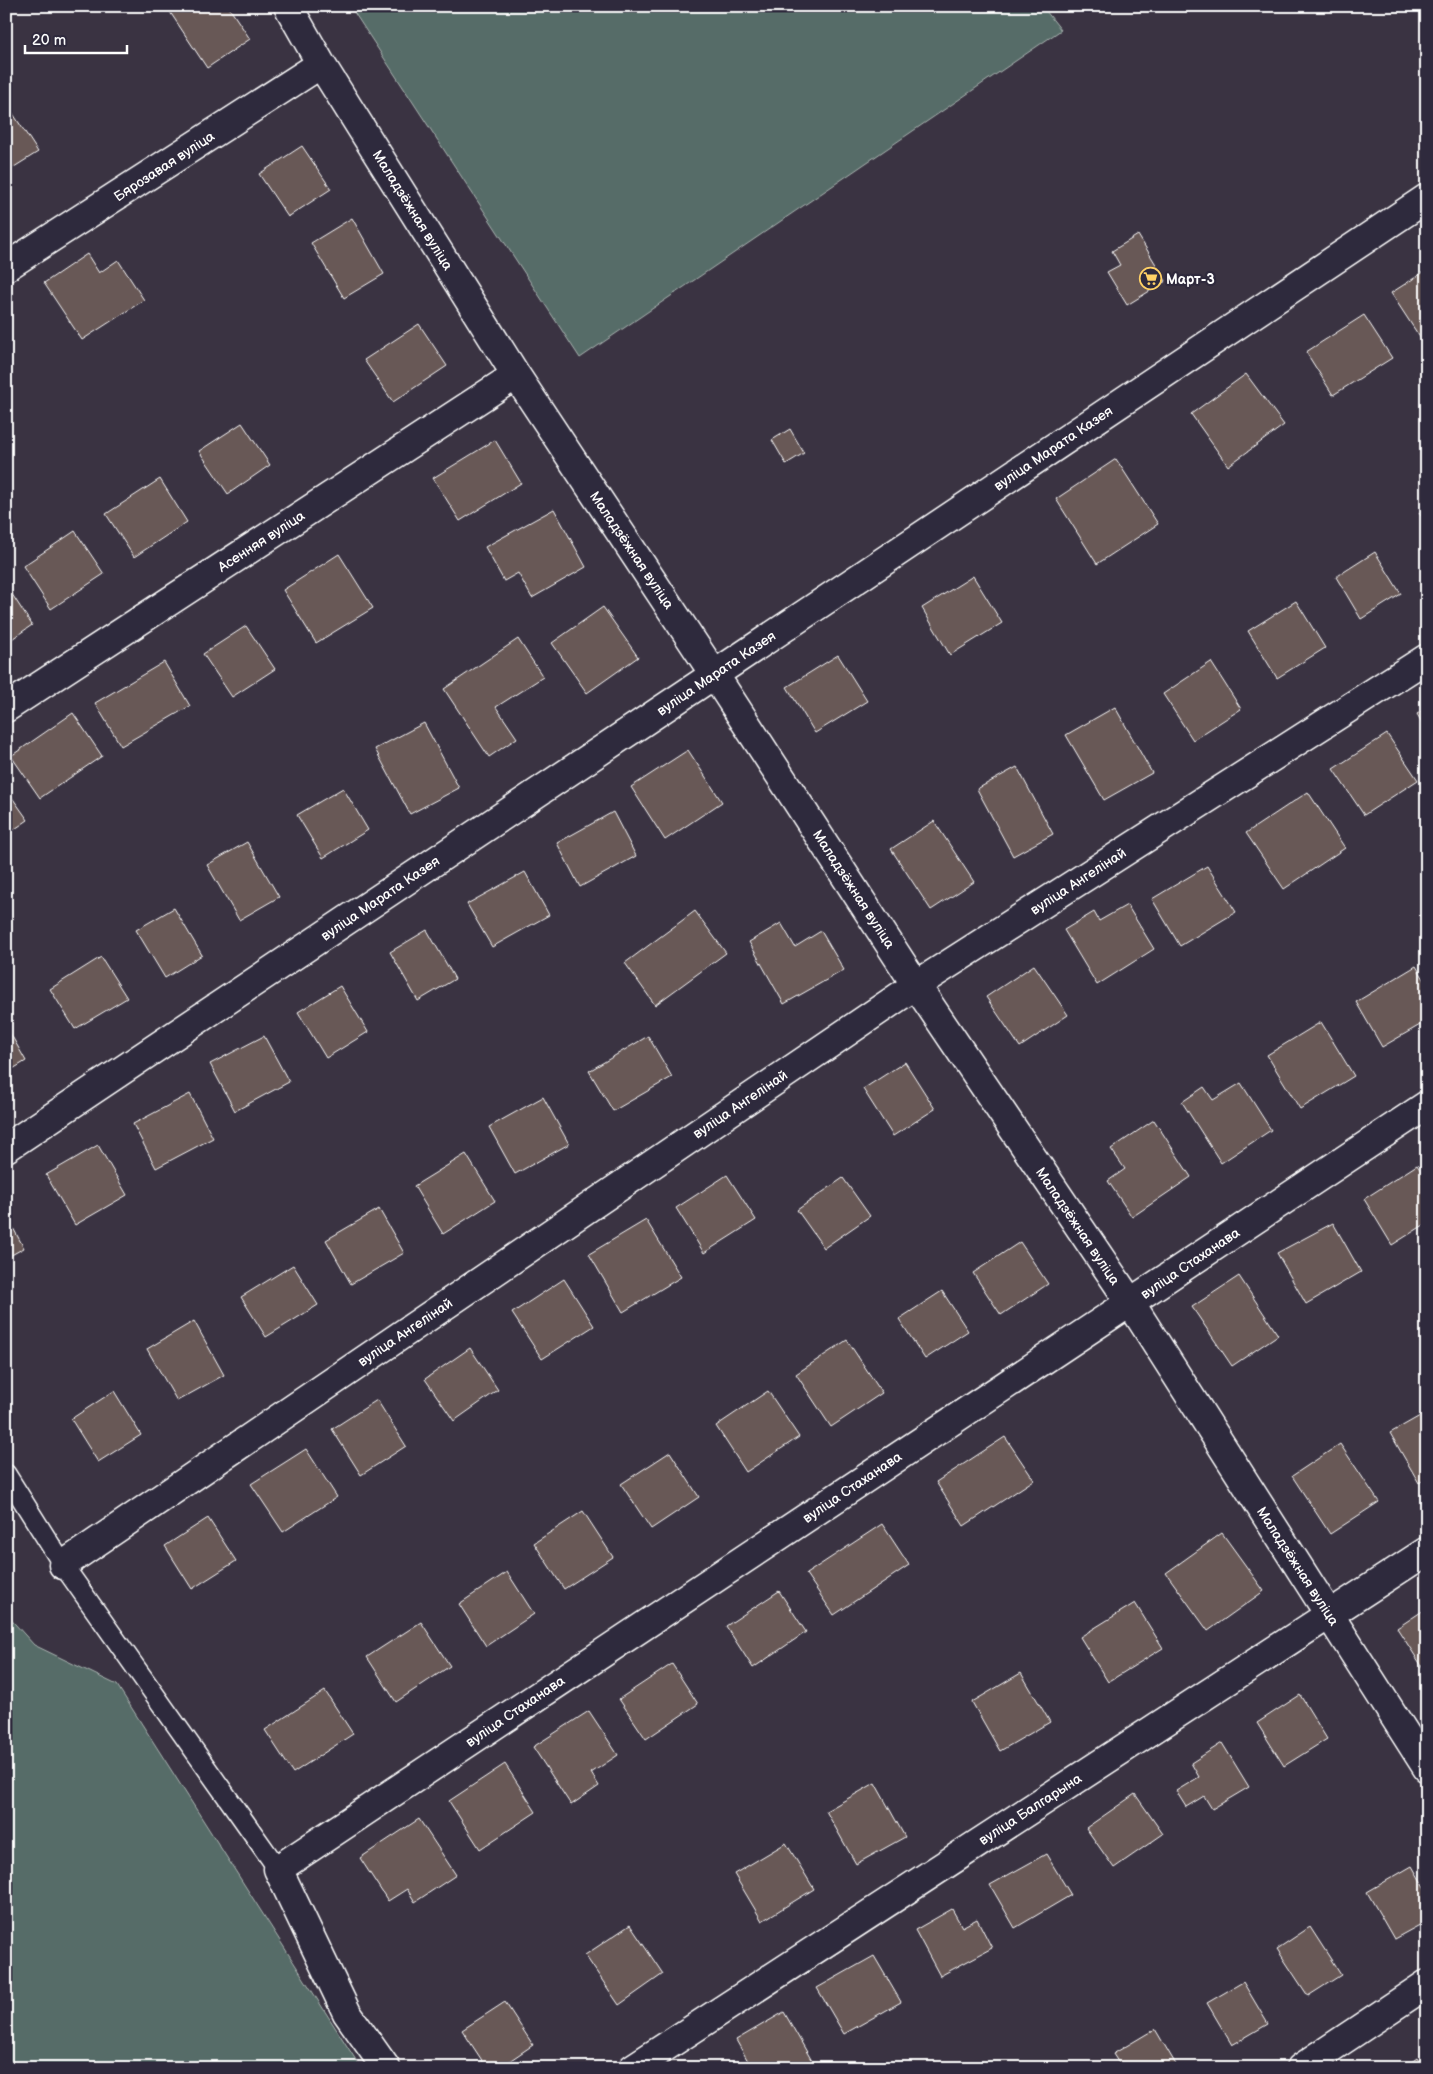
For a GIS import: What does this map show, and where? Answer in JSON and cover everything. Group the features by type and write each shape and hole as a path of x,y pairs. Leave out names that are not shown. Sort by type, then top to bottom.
{"street":[{"name":"Маладзёжная вуліца","path":"288,6 321,64 516,375 714,674 916,985 1130,1302 1427,1768"},
{"name":"Бярозавая вуліца","path":"6,268 321,64"},
{"name":"вуліца Марата Казея","path":"6,1148 1427,198"},
{"name":"Асенняя вуліца","path":"6,708 516,375"},
{"name":"вуліца Ангелінай","path":"63,1565 916,985 1427,658"},
{"name":"вуліца Стаханава","path":"278,1869 1427,1105"},
{"name":"вуліца Балгарына","path":"633,2068 1427,1551"},
{"path":"278,1869 347,2013 386,2068"},
{"path":"1301,2068 1427,1984"}],"lane":[{"path":"6,1474 63,1565 278,1869"}],"green space":[{"path":"350,6 1042,6 1061,30 580,358"},
{"path":"6,1614 34,1645 117,1685 361,2068 6,2068"}],"building":[{"path":"173,6 228,6 250,39 207,68 168,9"},
{"path":"10,109 38,152 6,172 6,111"},
{"path":"302,146 331,189 288,217 259,174"},
{"path":"352,218 384,274 344,298 311,243"},
{"path":"1138,235 1166,281 1127,305 1107,272 1120,265 1112,251"},
{"path":"87,254 99,273 118,260 144,300 82,340 44,283"},
{"path":"1427,270 1427,339 1423,342 1391,293"},
{"path":"1364,315 1392,358 1333,395 1306,352"},
{"path":"419,324 447,366 393,402 364,360"},
{"path":"1246,374 1284,425 1228,466 1191,414"},
{"path":"242,423 270,465 228,494 199,451"},
{"path":"790,429 804,453 786,464 772,440"},
{"path":"495,440 521,483 460,521 433,478"},
{"path":"1116,459 1158,524 1097,564 1056,499"},
{"path":"160,479 187,522 134,557 106,514"},
{"path":"1427,508 1427,524 1419,513"},
{"path":"554,509 586,567 532,598 518,573 504,581 485,547"},
{"path":"75,531 104,574 51,609 23,566"},
{"path":"1375,552 1401,594 1361,619 1336,577"},
{"path":"339,554 373,608 316,643 283,590"},
{"path":"973,576 1002,623 950,655 922,608"},
{"path":"6,585 32,625 6,643"},
{"path":"1296,601 1325,648 1277,678 1248,631"},
{"path":"603,607 638,657 587,693 552,643"},
{"path":"246,626 275,669 232,697 203,654"},
{"path":"518,639 543,677 496,707 517,738 489,757 444,689"},
{"path":"838,655 867,701 815,733 787,687"},
{"path":"164,662 190,706 121,746 95,703"},
{"path":"1211,662 1241,709 1193,740 1163,694"},
{"path":"1115,707 1152,773 1104,800 1066,735"},
{"path":"1427,708 1427,731 1417,714"},
{"path":"73,713 102,756 40,798 11,756"},
{"path":"424,723 459,788 410,814 375,749"},
{"path":"1387,734 1418,780 1364,815 1333,769"},
{"path":"688,750 722,802 665,840 631,787"},
{"path":"1017,767 1053,834 1013,856 977,789"},
{"path":"343,788 368,830 323,858 297,815"},
{"path":"6,789 28,820 6,835"},
{"path":"1308,792 1345,848 1284,889 1246,833"},
{"path":"613,812 636,856 580,887 557,843"},
{"path":"934,821 974,882 931,910 891,849"},
{"path":"247,842 279,897 239,920 207,865"},
{"path":"1207,866 1236,912 1180,946 1152,899"},
{"path":"525,872 549,915 492,947 467,904"},
{"path":"1127,905 1154,949 1097,985 1064,930 1094,912 1099,921"},
{"path":"174,908 202,955 165,978 136,930"},
{"path":"695,911 726,953 655,1005 625,963"},
{"path":"781,923 795,947 821,931 844,970 784,1004 749,942"},
{"path":"427,930 455,979 418,1001 390,952"},
{"path":"101,957 127,998 75,1029 50,989"},
{"path":"1034,965 1068,1015 1020,1047 986,997"},
{"path":"1416,966 1427,984 1427,1021 1382,1047 1356,1002"},
{"path":"340,986 368,1032 326,1058 298,1012"},
{"path":"1321,1022 1354,1076 1300,1109 1267,1055"},
{"path":"6,1026 26,1061 6,1073"},
{"path":"264,1036 289,1082 235,1111 210,1064"},
{"path":"648,1036 672,1077 613,1111 589,1071"},
{"path":"905,1062 935,1109 893,1136 863,1089"},
{"path":"1241,1083 1271,1130 1221,1163 1182,1102 1204,1087 1213,1100"},
{"path":"190,1094 213,1138 156,1168 133,1124"},
{"path":"543,1097 569,1144 515,1174 489,1127"},
{"path":"1154,1120 1191,1177 1132,1217 1108,1181 1125,1169 1111,1149"},
{"path":"98,1145 127,1195 75,1225 46,1175"},
{"path":"466,1154 495,1201 443,1234 414,1186"},
{"path":"1417,1165 1427,1180 1427,1223 1392,1245 1364,1199"},
{"path":"727,1175 756,1220 704,1253 676,1208"},
{"path":"843,1178 870,1216 824,1248 797,1210"},
{"path":"379,1209 404,1253 351,1284 326,1240"},
{"path":"6,1215 24,1248 6,1258"},
{"path":"646,1220 681,1277 623,1312 589,1254"},
{"path":"1333,1223 1361,1272 1306,1304 1277,1253"},
{"path":"1020,1242 1048,1284 1001,1315 973,1273"},
{"path":"293,1265 318,1305 266,1337 241,1297"},
{"path":"1239,1276 1278,1335 1232,1366 1192,1307"},
{"path":"564,1279 594,1326 542,1359 512,1313"},
{"path":"942,1291 968,1331 925,1359 899,1319"},
{"path":"194,1321 224,1375 177,1401 147,1349"},
{"path":"847,1340 882,1393 831,1427 796,1374"},
{"path":"470,1348 498,1390 454,1421 425,1379"},
{"path":"114,1391 141,1435 98,1462 71,1419"},
{"path":"768,1391 799,1437 746,1472 716,1426"},
{"path":"377,1400 406,1446 361,1475 332,1429"},
{"path":"1427,1412 1427,1478 1419,1483 1390,1433"},
{"path":"1005,1437 1034,1480 964,1526 936,1482"},
{"path":"1340,1444 1379,1502 1330,1534 1292,1476"},
{"path":"306,1449 337,1497 283,1532 251,1484"},
{"path":"670,1452 699,1497 651,1529 621,1484"},
{"path":"583,1511 613,1557 564,1589 534,1543"},
{"path":"208,1518 236,1561 192,1589 165,1546"},
{"path":"882,1524 909,1565 834,1615 806,1574"},
{"path":"1222,1533 1264,1591 1208,1631 1166,1573"},
{"path":"507,1572 534,1614 486,1646 459,1604"},
{"path":"779,1591 806,1632 753,1668 726,1626"},
{"path":"1135,1603 1163,1648 1108,1682 1080,1637"},
{"path":"1427,1608 1427,1670 1425,1671 1397,1628"},
{"path":"421,1622 450,1666 396,1702 367,1657"},
{"path":"672,1664 698,1704 646,1739 619,1699"},
{"path":"1021,1673 1050,1722 1000,1751 972,1702"},
{"path":"325,1691 353,1734 293,1773 265,1730"},
{"path":"1300,1695 1327,1739 1284,1766 1257,1723"},
{"path":"589,1711 618,1755 591,1773 599,1786 571,1805 533,1747"},
{"path":"1222,1743 1249,1787 1212,1809 1204,1796 1186,1807 1176,1791 1199,1777 1191,1763"},
{"path":"505,1764 536,1812 480,1849 449,1801"},
{"path":"875,1783 905,1837 856,1864 826,1811"},
{"path":"1135,1794 1163,1834 1114,1868 1086,1828"},
{"path":"419,1819 456,1875 415,1902 407,1889 388,1901 360,1858"},
{"path":"786,1843 814,1889 762,1921 734,1874"},
{"path":"1046,1854 1071,1895 1015,1928 990,1885"},
{"path":"1412,1866 1427,1892 1427,1921 1394,1939 1367,1892"},
{"path":"952,1909 962,1927 977,1919 992,1948 940,1976 915,1930"},
{"path":"630,1925 663,1974 619,2005 585,1955"},
{"path":"1310,1927 1341,1975 1308,1996 1277,1949"},
{"path":"874,1956 901,2002 844,2034 817,1988"},
{"path":"1243,1982 1268,2024 1232,2045 1207,2003"},
{"path":"505,2002 533,2045 499,2068 487,2068 462,2030"},
{"path":"784,2012 812,2061 800,2068 752,2068 736,2040"},
{"path":"1155,2029 1178,2068 1122,2068 1113,2054"},
{"path":"1417,2058 1423,2068 1403,2068"}],"place":[{"name":"Март-3","path":"1150,279"}]}
